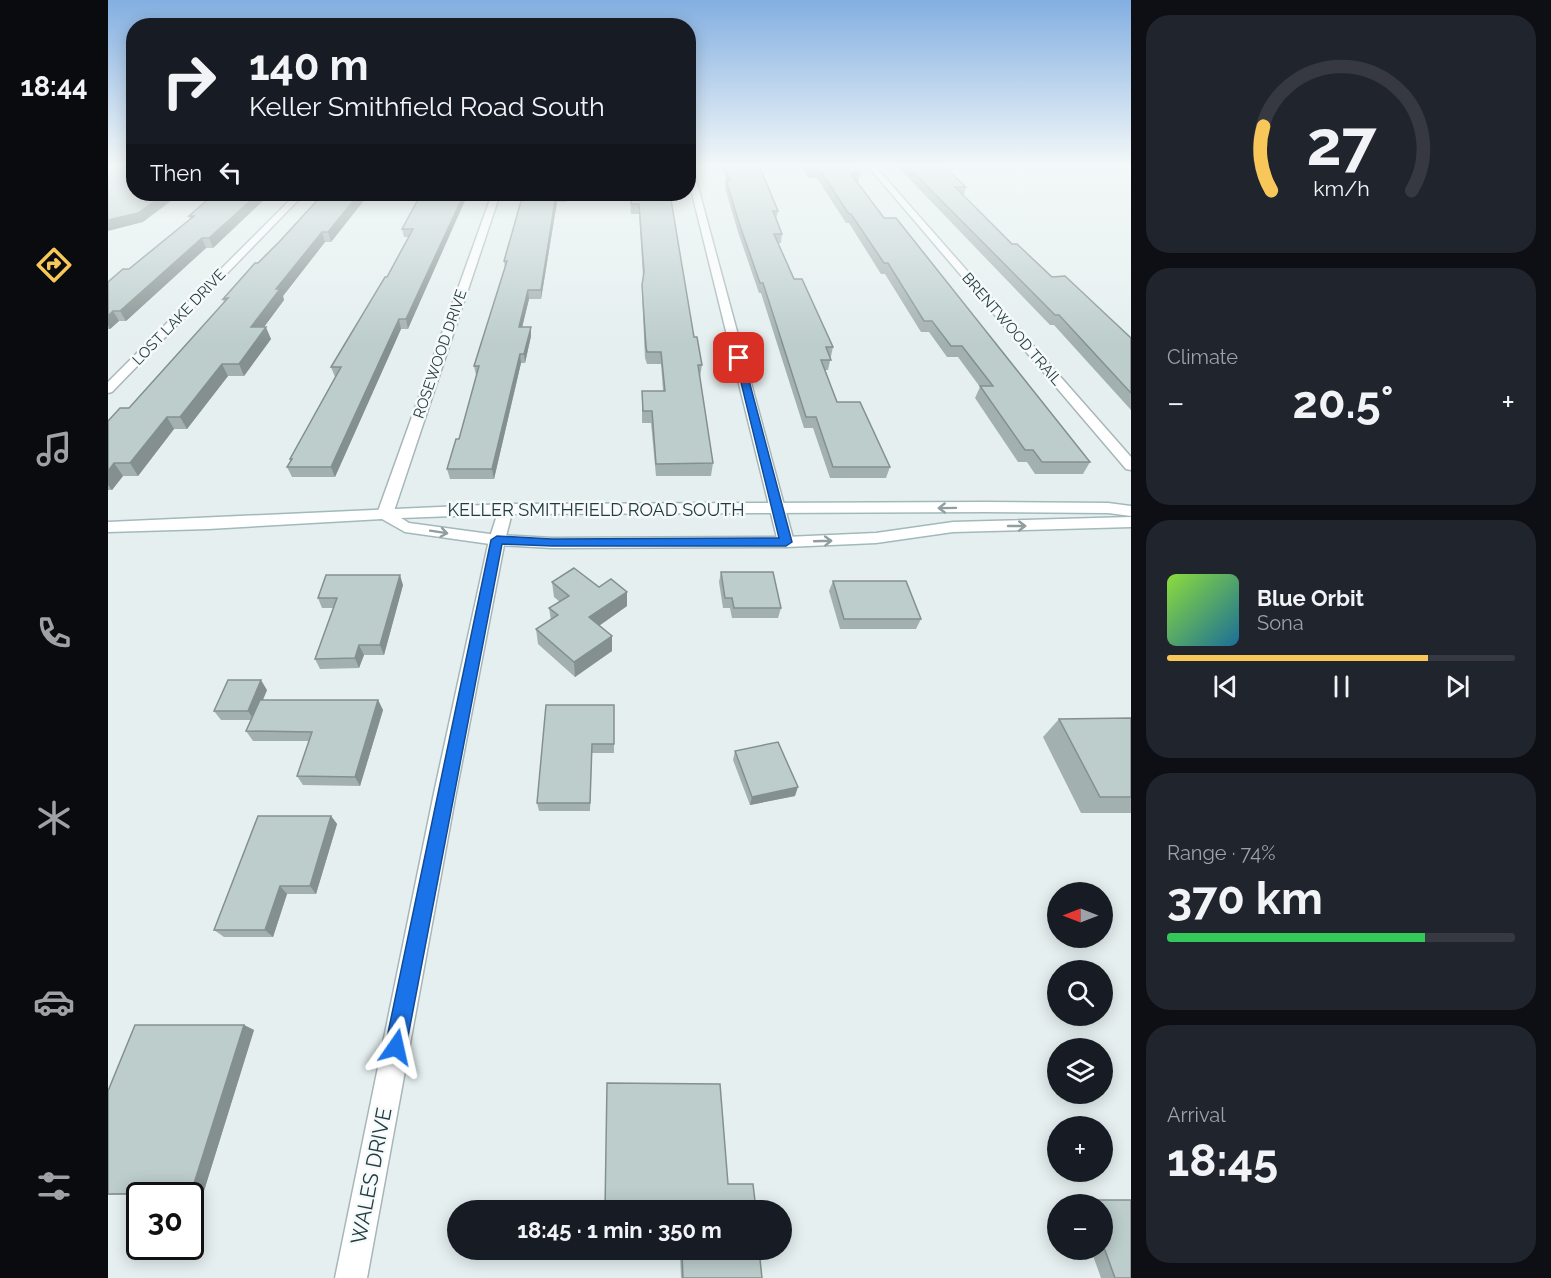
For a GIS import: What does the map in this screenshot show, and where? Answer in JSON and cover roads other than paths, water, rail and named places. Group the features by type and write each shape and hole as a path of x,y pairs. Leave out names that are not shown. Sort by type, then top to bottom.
{"street":[{"name":"LOST LAKE DRIVE","path":"108,389 270,225"},
{"name":"ROSEWOOD DRIVE","path":"385,514 485,225"},
{"path":"704,225 786,542"},
{"name":"BRENTWOOD TRAIL","path":"922,225 1131,466"},
{"name":"KELLER SMITHFIELD ROAD SOUTH","path":"108,527 191,526 435,510 996,507 1108,508 1131,511"},
{"name":"WALES DRIVE","path":"351,1278 445,793 497,540 506,509"},
{"name":"KELLER SMITHFIELD ROAD SOUTH","path":"385,514 405,527 497,540 552,543 786,542 876,538 954,527 1131,522"}]}
